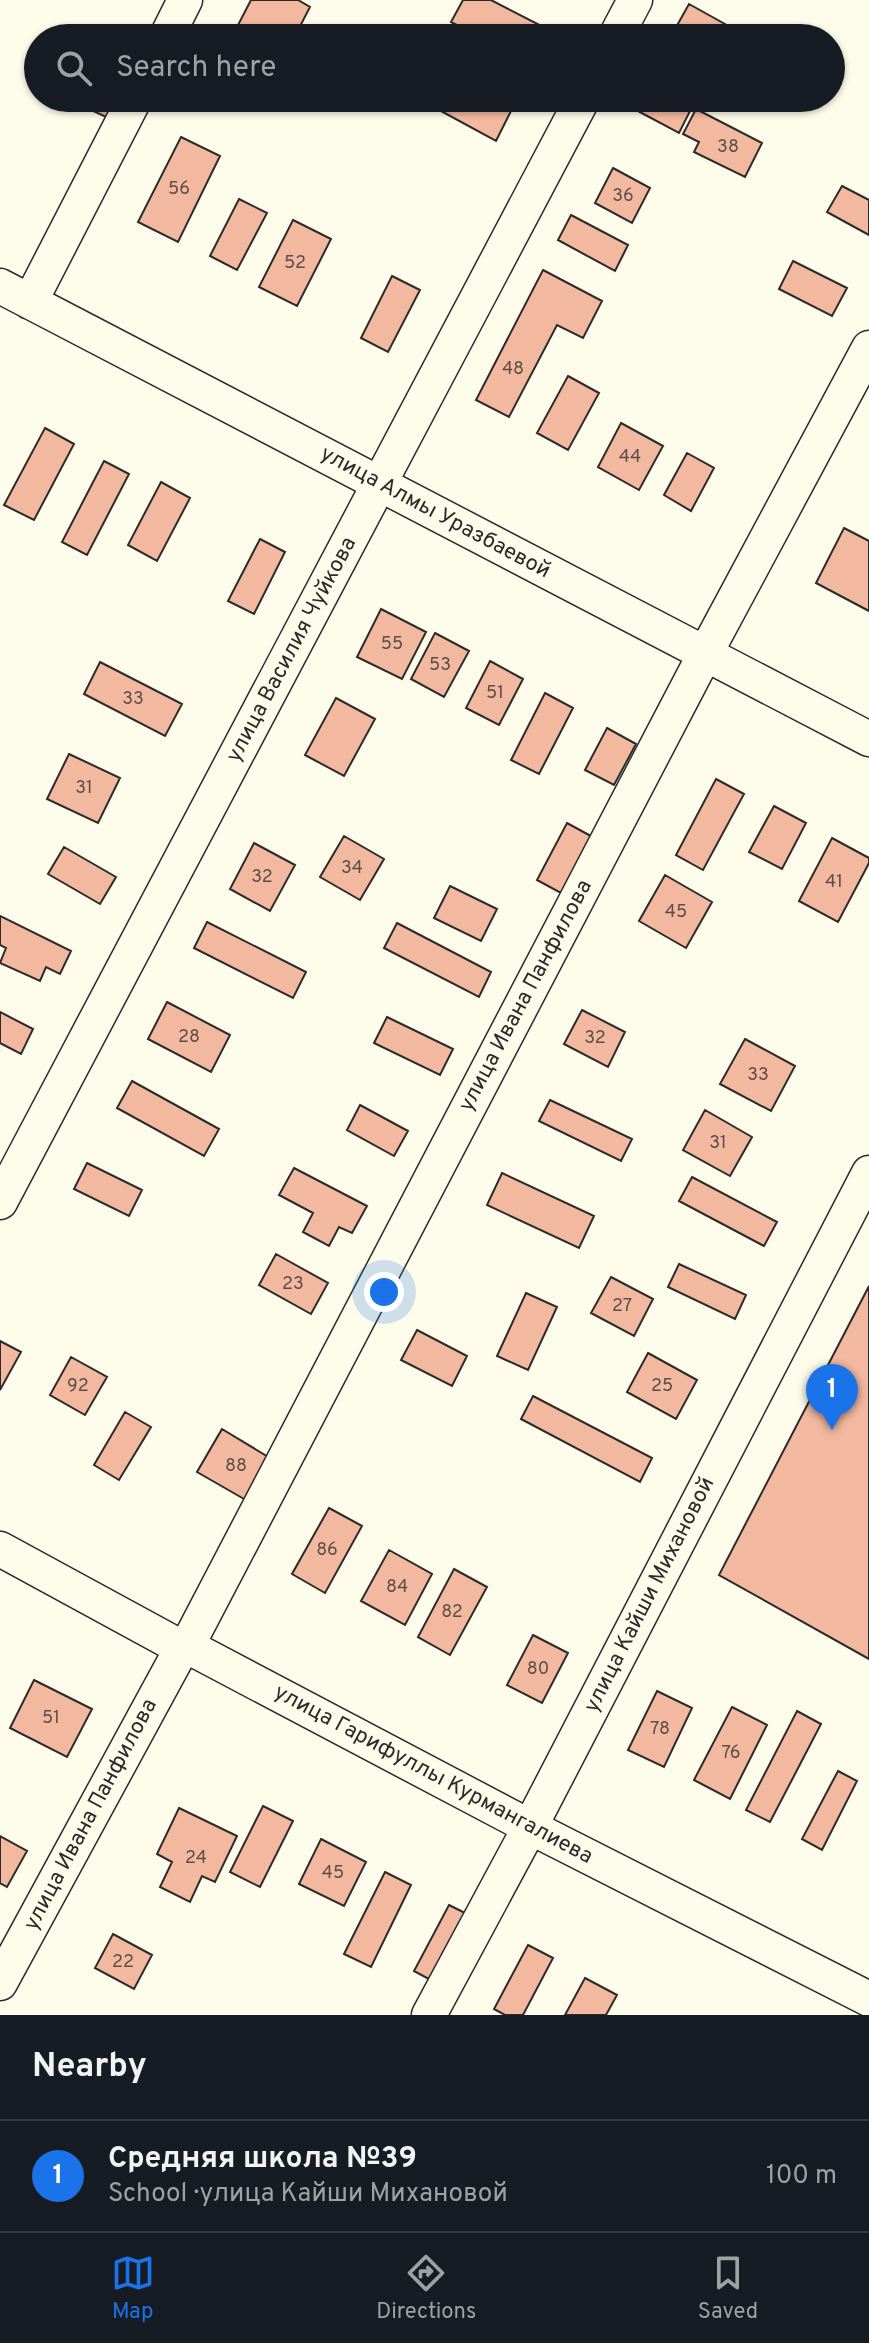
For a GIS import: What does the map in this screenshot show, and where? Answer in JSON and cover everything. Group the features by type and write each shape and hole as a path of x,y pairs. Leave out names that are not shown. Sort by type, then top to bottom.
{"street":[{"path":"173,24 185,0"},
{"path":"622,24 635,0"},
{"path":"30,302 128,112"},
{"name":"улица Василия Чуйкова","path":"0,1202 576,112"},
{"name":"улица Алмы Уразбаевой","path":"0,286 869,739"},
{"name":"улица Ивана Панфилова","path":"0,1983 184,1647 869,348"},
{"name":"улица Кайши Михановой","path":"429,2015 530,1827 869,1173"},
{"name":"улица Гарифуллы Курмангалиева","path":"0,1549 856,2002"}],"building":[{"path":"251,0 298,0 310,7 301,24 239,24"},
{"path":"463,0 491,0 538,24 455,24 451,22"},
{"path":"689,4 725,24 678,24"},
{"path":"95,112 111,112 108,118"},
{"path":"443,112 510,112 496,141"},
{"path":"640,112 690,112 679,133"},
{"path":"694,112 702,112 762,143 745,177 694,152 699,142 683,134"},
{"path":"181,137 220,156 178,242 138,222"},
{"path":"613,168 650,188 632,223 595,203"},
{"path":"842,186 869,200 869,235 827,212"},
{"path":"239,199 267,213 237,270 210,256"},
{"path":"571,215 628,245 615,271 558,240"},
{"path":"293,220 331,239 297,306 259,287"},
{"path":"793,261 847,288 832,316 779,289"},
{"path":"543,270 602,301 583,338 557,325 509,417 476,400"},
{"path":"392,276 420,290 388,352 361,338"},
{"path":"568,376 599,393 568,450 537,433"},
{"path":"621,423 663,446 639,490 598,467"},
{"path":"45,428 74,444 34,520 4,505"},
{"path":"687,453 714,468 691,511 664,495"},
{"path":"104,461 129,474 87,555 62,542"},
{"path":"161,482 190,498 157,561 128,545"},
{"path":"844,528 869,541 869,611 816,583"},
{"path":"260,539 285,552 254,614 228,601"},
{"path":"381,609 426,632 402,679 357,657"},
{"path":"435,633 469,651 444,697 411,679"},
{"path":"490,661 523,679 499,725 466,708"},
{"path":"100,662 182,704 165,736 84,694"},
{"path":"545,693 573,708 539,774 511,760"},
{"path":"336,698 375,719 344,776 305,755"},
{"path":"607,728 636,744 614,785 585,770"},
{"path":"69,754 120,778 98,823 47,799"},
{"path":"716,779 744,794 703,870 676,855"},
{"path":"774,806 806,823 782,869 749,852"},
{"path":"567,823 600,841 570,898 537,880"},
{"path":"344,836 384,859 360,900 320,877"},
{"path":"832,838 869,858 838,922 799,901"},
{"path":"254,843 295,865 270,911 230,889"},
{"path":"64,847 116,877 100,904 48,874"},
{"path":"665,875 712,902 686,948 639,921"},
{"path":"450,886 497,909 481,941 434,918"},
{"path":"0,916 71,951 60,974 46,967 40,981 0,963 6,948 0,945"},
{"path":"207,922 306,972 293,998 194,948"},
{"path":"397,923 491,972 479,997 384,948"},
{"path":"167,1002 230,1035 211,1072 148,1039"},
{"path":"582,1010 625,1032 608,1067 564,1044"},
{"path":"0,1012 33,1029 21,1054 0,1043"},
{"path":"387,1017 453,1049 440,1075 374,1043"},
{"path":"745,1039 795,1066 771,1111 720,1084"},
{"path":"132,1081 219,1129 204,1156 117,1108"},
{"path":"550,1100 632,1139 621,1161 539,1121"},
{"path":"360,1105 408,1131 394,1156 347,1130"},
{"path":"705,1110 752,1137 730,1176 683,1150"},
{"path":"87,1163 142,1190 129,1216 74,1189"},
{"path":"294,1168 367,1206 352,1233 339,1227 329,1246 303,1232 313,1213 279,1195"},
{"path":"502,1173 594,1216 579,1248 487,1205"},
{"path":"692,1177 777,1222 764,1246 679,1201"},
{"path":"276,1254 328,1283 311,1314 259,1285"},
{"path":"679,1264 746,1295 735,1319 668,1287"},
{"path":"611,1277 653,1299 634,1336 591,1313"},
{"path":"869,1286 869,1659 719,1575"},
{"path":"526,1293 557,1307 528,1370 497,1356"},
{"path":"417,1330 467,1356 452,1386 401,1360"},
{"path":"0,1341 21,1352 0,1390"},
{"path":"648,1353 697,1380 676,1419 627,1392"},
{"path":"71,1357 107,1377 85,1415 50,1395"},
{"path":"533,1396 652,1458 640,1482 521,1419"},
{"path":"125,1412 151,1427 119,1480 94,1465"},
{"path":"222,1429 275,1461 251,1503 197,1472"},
{"path":"329,1508 362,1526 325,1593 292,1574"},
{"path":"389,1550 432,1574 405,1625 361,1601"},
{"path":"454,1569 487,1587 450,1655 418,1637"},
{"path":"533,1635 568,1653 542,1703 507,1685"},
{"path":"34,1680 92,1709 67,1757 10,1728"},
{"path":"657,1691 692,1708 664,1767 628,1750"},
{"path":"732,1707 767,1725 730,1799 694,1780"},
{"path":"797,1711 821,1724 770,1822 746,1810"},
{"path":"838,1771 857,1781 822,1850 802,1839"},
{"path":"263,1806 293,1821 260,1887 230,1872"},
{"path":"179,1808 237,1836 215,1882 202,1876 190,1902 160,1887 172,1862 157,1854"},
{"path":"0,1836 27,1851 7,1887 0,1883"},
{"path":"321,1839 366,1862 344,1906 299,1884"},
{"path":"385,1872 411,1885 371,1967 344,1954"},
{"path":"449,1905 473,1917 438,1984 414,1971"},
{"path":"113,1934 152,1955 134,1989 95,1968"},
{"path":"528,1945 553,1958 523,2015 505,2015 494,2009"},
{"path":"585,1978 617,1995 606,2015 565,2015"}],"place":[{"name":"Средняя школа №39","path":"832,1430"}]}
